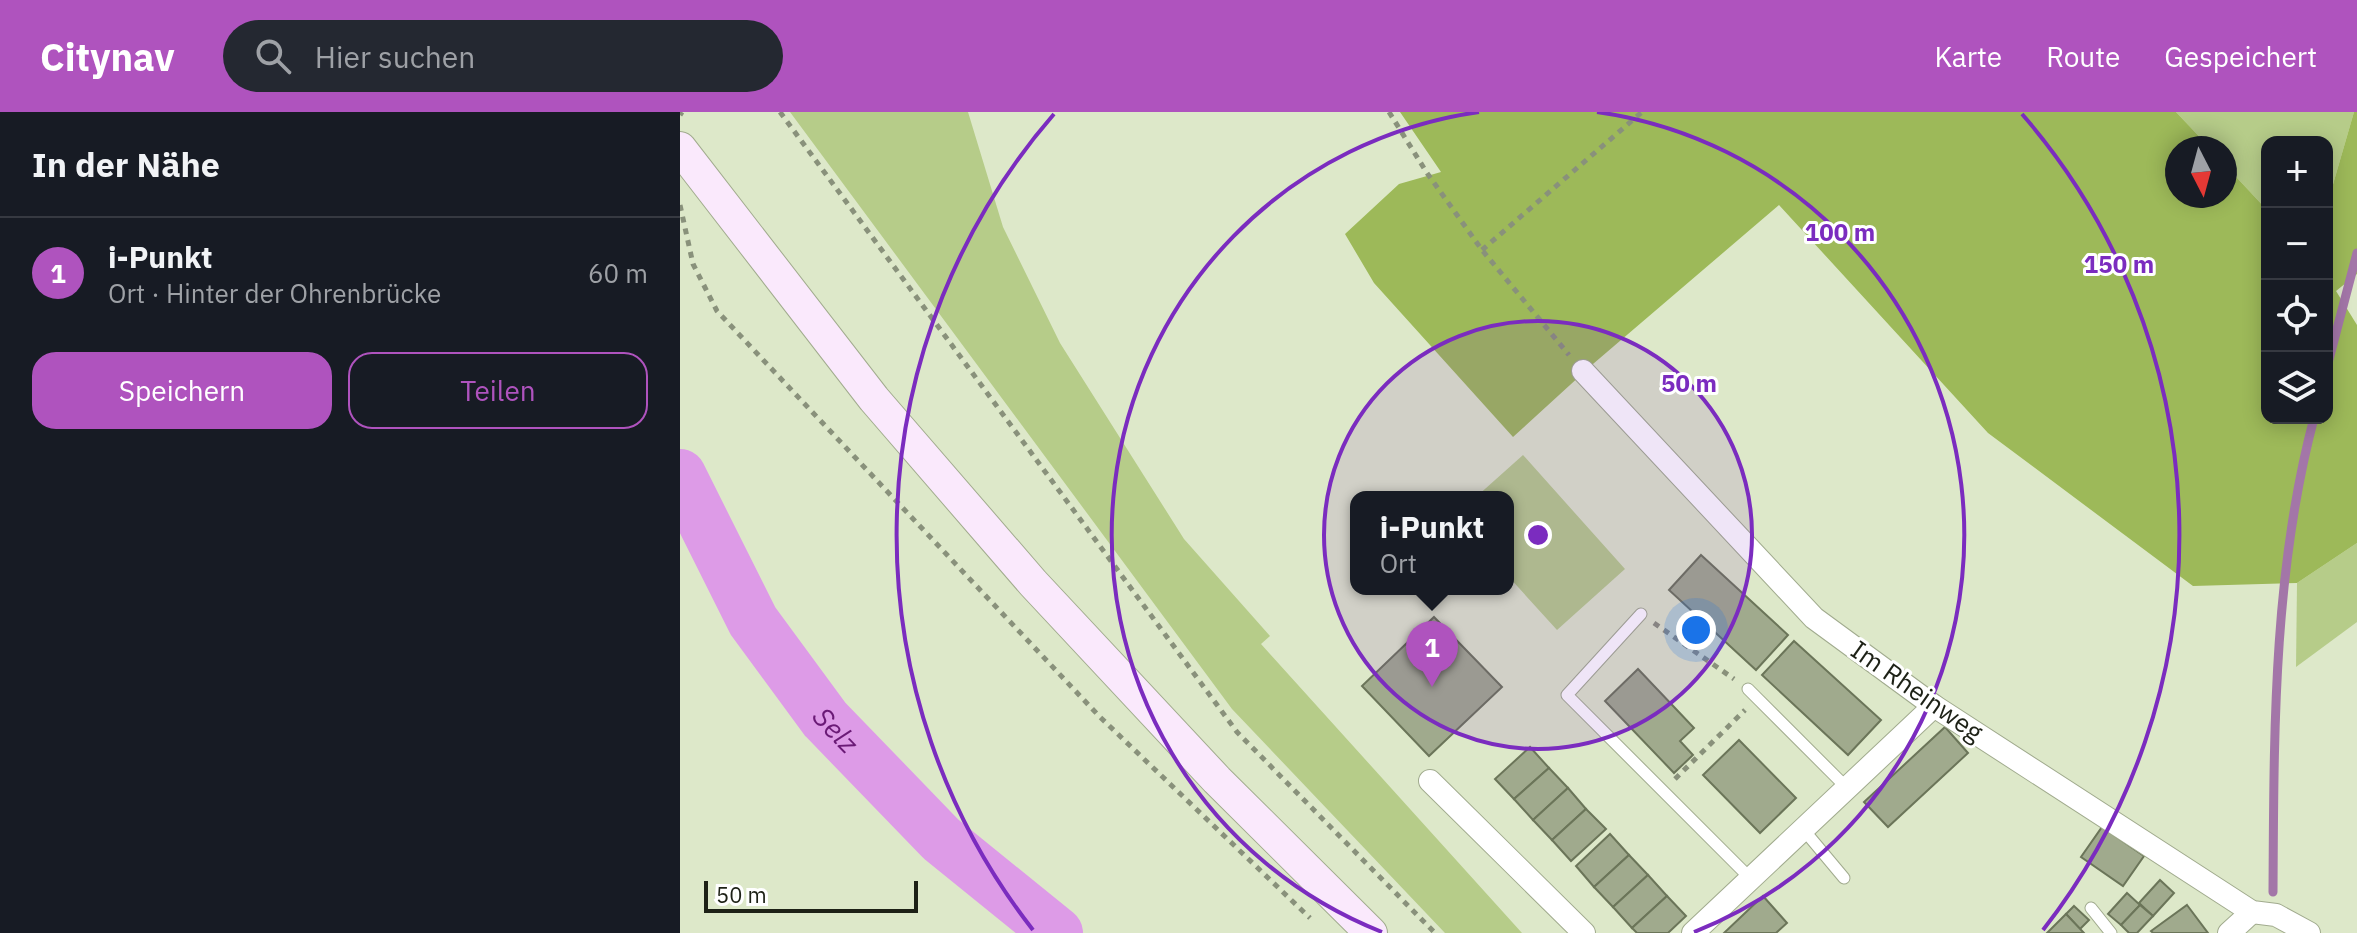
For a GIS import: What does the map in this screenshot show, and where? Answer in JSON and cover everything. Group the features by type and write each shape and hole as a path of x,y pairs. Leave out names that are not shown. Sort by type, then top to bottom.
{"main road":[{"path":"680,148 874,399 1033,583 1217,780 1371,933"}],"street":[{"name":"Im Rheinweg","path":"1583,371 1814,618 1934,706 2252,912 2276,915 2309,933"},
{"path":"1693,933 1934,706"},
{"path":"1430,781 1584,933"},
{"path":"2229,933 2252,912"}],"lane":[{"path":"1641,614 1567,695 1751,879"},
{"path":"1748,689 1847,788"},
{"path":"1803,829 1844,878"},
{"path":"2091,908 2111,933"}],"path":[{"path":"780,112 1237,732 1435,933"},
{"path":"1389,112 1427,173 1482,250 1583,371"},
{"path":"1482,250 1642,112"},
{"path":"680,205 693,264 717,311 1099,716 1313,922"},
{"path":"1641,614 1748,689"},
{"path":"1663,791 1758,698"}],"green space":[{"path":"790,112 968,112 1003,227 1060,343 1184,539 1270,636 1261,644 1522,933 1445,933 1232,709"},
{"path":"1400,112 2176,112 2199,136 2165,136 2165,208 2237,208 2237,178 2261,204 2261,424 2333,424 2333,184 2354,112 2357,112 2357,274 2336,291 2357,325 2357,543 2297,583 2193,586 1988,433 1779,205 1593,364 1513,437 1374,283 1345,234 1399,184 1441,172"},
{"path":"2176,112 2354,112 2333,184 2333,136 2261,136 2261,204 2237,178 2237,136 2199,136"},
{"path":"1523,455 1625,569 1557,630 1514,583 1514,491 1483,491"},
{"path":"2357,543 2357,622 2296,667 2297,583"}],"building":[{"path":"1701,555 1788,635 1756,670 1669,590"},
{"path":"1434,617 1502,687 1429,756 1362,686"},
{"path":"1794,641 1881,720 1848,755 1762,675"},
{"path":"1638,669 1694,728 1680,741 1693,755 1674,773 1605,701"},
{"path":"1945,727 1968,753 1888,827 1864,802"},
{"path":"1739,740 1796,798 1760,833 1703,775"},
{"path":"1530,747 1549,768 1514,799 1495,779"},
{"path":"1549,768 1568,788 1533,820 1514,799"},
{"path":"1568,788 1586,809 1552,840 1533,820"},
{"path":"1586,809 1606,829 1571,861 1552,840"},
{"path":"2102,827 2144,856 2123,886 2081,857"},
{"path":"1610,834 1629,855 1594,887 1576,866"},
{"path":"1629,855 1648,875 1613,907 1594,887"},
{"path":"1648,875 1667,896 1632,928 1613,907"},
{"path":"2160,880 2174,893 2153,916 2139,903"},
{"path":"2127,893 2140,905 2121,925 2108,914"},
{"path":"1667,896 1686,916 1668,933 1637,933 1632,928"},
{"path":"1763,896 1787,923 1776,933 1724,933"},
{"path":"2140,905 2153,916 2137,933 2129,933 2121,925"},
{"path":"2187,905 2208,933 2151,931"},
{"path":"2074,906 2089,920 2080,929 2066,914"},
{"path":"2066,914 2084,933 2047,933"}],"waterway":[{"path":"2331,352 2357,253"},
{"path":"2273,892 2276,713 2283,594 2290,535 2313,424"},
{"name":"Selz","path":"680,475 753,621 825,719 941,839 1057,933"}],"place":[{"name":"i-Punkt","path":"1432,687"}]}
